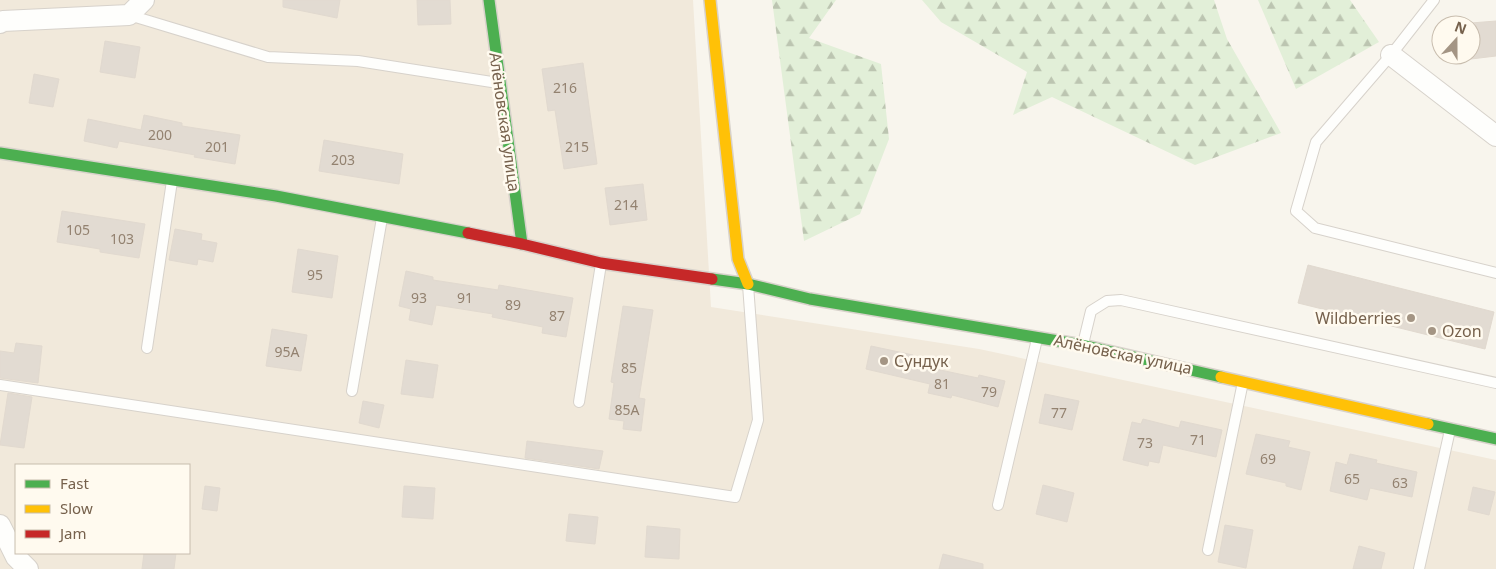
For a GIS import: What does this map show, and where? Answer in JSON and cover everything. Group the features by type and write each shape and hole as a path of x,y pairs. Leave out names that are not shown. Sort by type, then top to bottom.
{"street":[{"path":"0,23 3,21 129,15 144,0"},
{"name":"Алёновская улица","path":"488,0 522,244"},
{"path":"710,0 738,259 748,284"},
{"path":"1391,55 1496,136"},
{"name":"Алёновская улица","path":"0,153 276,196 522,244 601,263 748,284 810,299 1038,336 1496,439"},
{"path":"0,525 16,557 28,569"}],"lane":[{"path":"1434,0 1391,55 1316,142 1296,210 1315,228 1496,273"},
{"path":"129,15 268,57 358,61 500,83"},
{"path":"147,348 172,180"},
{"path":"352,391 382,217"},
{"path":"579,402 601,263"},
{"path":"0,384 735,497 758,420 748,284"},
{"path":"1082,345 1091,311 1107,301 1121,300 1496,383"},
{"path":"998,505 1038,336"},
{"path":"1208,550 1243,381"},
{"path":"1419,569 1450,429"}],"shaded area":[{"path":"0,0 693,0 711,307 979,349 1496,460 1496,569 0,569"}],"green space":[{"path":"772,0 836,0 809,38 881,64 889,139 860,214 804,241"},
{"path":"922,0 1214,0 1227,39 1281,133 1195,165 1052,97 1013,115 1027,72 941,22"},
{"path":"1258,0 1350,0 1379,42 1296,89"}],"building":[{"path":"283,0 340,0 337,18 283,7"},
{"path":"417,0 450,0 451,24 418,25"},
{"path":"1496,21 1496,56 1481,58 1481,22"},
{"path":"105,41 140,47 135,78 100,72"},
{"path":"583,63 597,164 564,169 555,110 548,111 542,69"},
{"path":"34,74 59,79 53,107 29,103"},
{"path":"144,115 182,123 182,126 240,135 235,164 119,141 117,148 84,141 88,119 141,130"},
{"path":"324,140 403,154 399,184 319,171"},
{"path":"643,184 647,220 610,225 605,188"},
{"path":"62,211 145,224 139,258 100,252 100,249 57,242"},
{"path":"175,229 202,234 201,240 217,243 213,262 198,259 197,265 169,260"},
{"path":"298,249 338,256 332,298 292,292"},
{"path":"1308,265 1494,312 1485,349 1298,303"},
{"path":"406,271 433,277 433,280 498,290 499,285 573,298 566,337 542,333 543,327 492,317 493,314 436,305 432,325 409,320 411,309 399,306"},
{"path":"623,306 653,310 639,398 645,399 641,431 623,429 624,421 609,419 614,383 611,382"},
{"path":"272,329 307,335 301,371 266,366"},
{"path":"16,343 42,346 38,383 0,378 0,351 14,353"},
{"path":"871,346 913,355 912,364 978,378 979,375 1005,381 998,407 952,395 951,398 928,393 930,384 866,369"},
{"path":"406,360 438,365 433,398 401,394"},
{"path":"8,393 32,397 24,448 0,445"},
{"path":"1045,394 1079,401 1072,430 1039,423"},
{"path":"363,401 384,405 379,428 359,423"},
{"path":"1143,419 1179,428 1181,421 1222,430 1216,457 1163,445 1159,463 1149,461 1148,466 1123,460 1132,422 1141,424"},
{"path":"1256,434 1290,441 1288,447 1310,452 1301,490 1286,486 1286,483 1246,474"},
{"path":"527,441 603,451 599,469 525,458"},
{"path":"1350,454 1377,460 1376,463 1417,472 1412,497 1370,488 1367,500 1330,491 1336,462 1347,465"},
{"path":"1043,485 1074,493 1067,522 1036,514"},
{"path":"205,486 220,488 217,511 202,509"},
{"path":"404,486 435,488 433,519 402,517"},
{"path":"1473,487 1495,492 1489,515 1468,510"},
{"path":"569,514 598,517 595,544 566,541"},
{"path":"1225,525 1253,530 1246,568 1218,562"},
{"path":"647,526 680,529 679,559 645,557"},
{"path":"1359,546 1385,553 1381,569 1353,569"},
{"path":"144,554 176,554 174,569 142,569"},
{"path":"943,554 983,564 983,569 939,569"}],"traffic: fast":[{"path":"489,0 522,244"},
{"path":"0,153 276,196 468,233"},
{"path":"712,279 748,284 810,299 1082,345 1221,377"},
{"path":"1428,424 1496,439"}],"traffic: slow":[{"path":"710,0 738,259 748,284"},
{"path":"1221,377 1428,424"}],"traffic: jam":[{"path":"468,233 601,263 712,279"}],"place":[{"name":"Wildberries","path":"1411,318"},
{"name":"Ozon","path":"1432,331"},
{"name":"Сундук","path":"884,361"}]}
